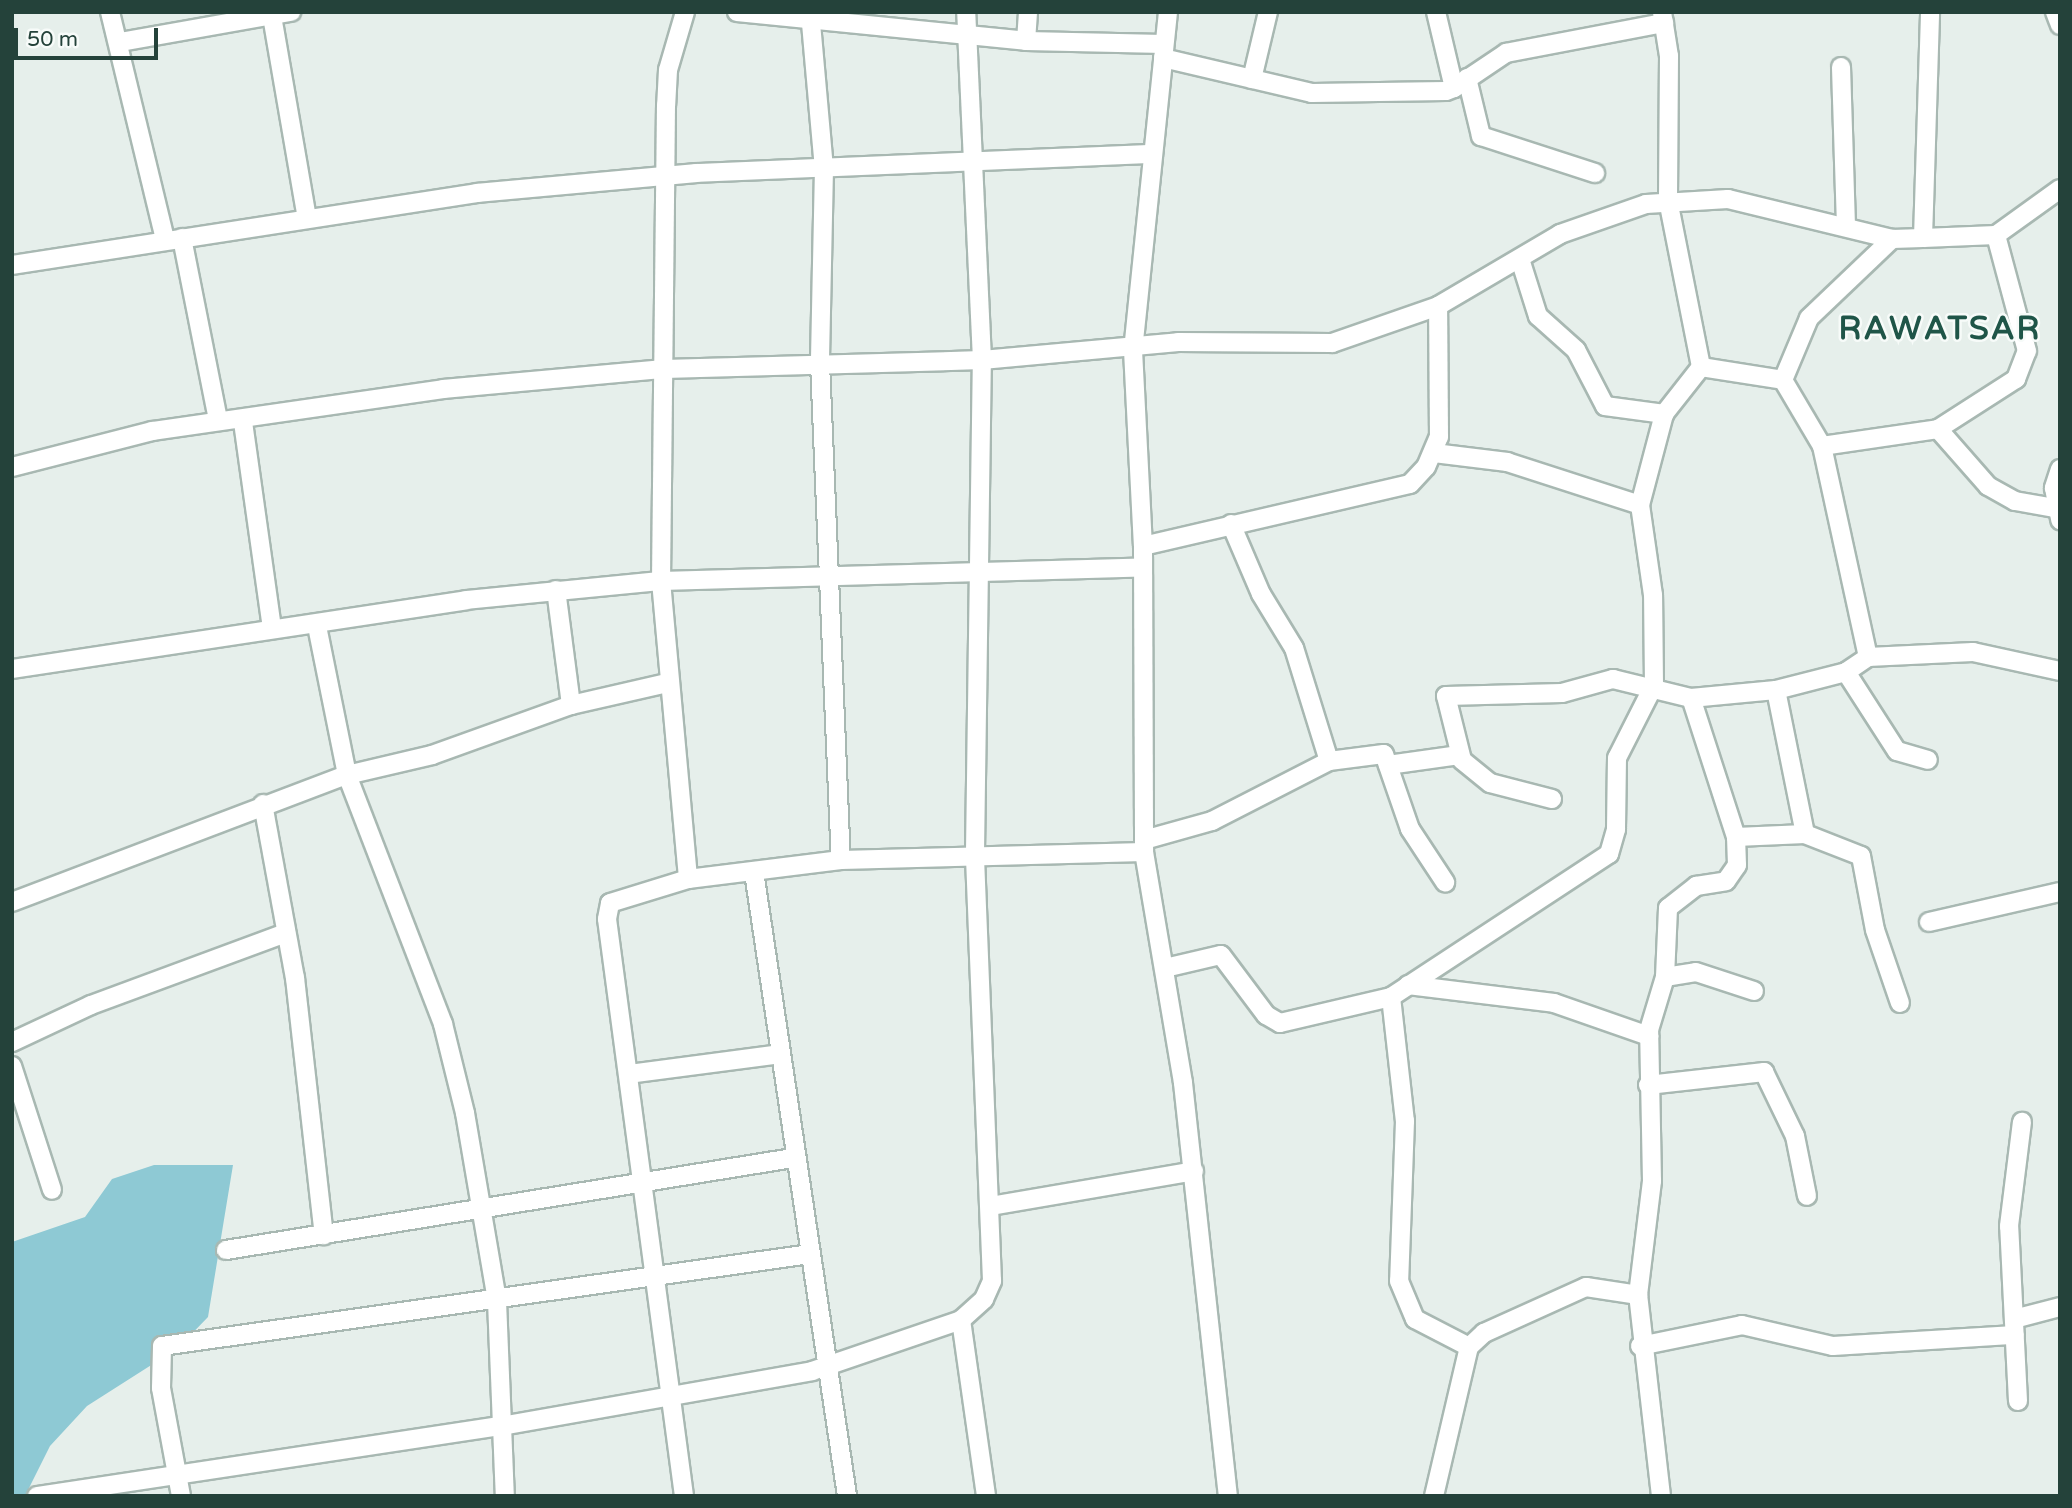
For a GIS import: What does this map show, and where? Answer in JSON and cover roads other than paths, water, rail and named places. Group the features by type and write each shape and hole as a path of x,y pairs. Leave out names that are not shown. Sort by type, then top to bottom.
{"street":[{"path":"110,12 174,239 218,420"},
{"path":"120,43 291,12"},
{"path":"685,12 668,70 669,176 661,580 667,683 688,879"},
{"path":"737,12 811,16 1026,41 1163,51 1252,79 1351,97 1460,83 1506,52 1663,18 1668,200 1701,367 1664,414 1640,505 1653,595 1654,685 1616,758 1616,829 1609,854 1391,997 1280,1023 1266,1014 1221,955 1164,968"},
{"path":"37,1496 501,1426 829,1366 961,1320 992,1281 975,852 982,360 966,12"},
{"path":"1026,41 1028,12"},
{"path":"1168,12 1133,350 1143,546 1144,846 1194,1171 1228,1496"},
{"path":"1252,79 1268,12"},
{"path":"1436,12 1460,83 1482,136 1595,173"},
{"path":"1923,238 1930,12"},
{"path":"2055,12 2060,25"},
{"path":"272,16 307,218"},
{"path":"811,16 824,168 820,363 827,579 841,860"},
{"path":"1840,67 1846,226"},
{"path":"12,265 477,193 669,176 971,159 1153,154"},
{"path":"12,467 218,420 243,422 443,389 664,369 982,360 1133,350 1178,342 1332,343 1438,306 1579,225 1668,200 1728,199 1892,239 1996,234 2060,189"},
{"path":"1822,446 1938,429 2015,379 2026,362 1996,234"},
{"path":"1783,380 1809,318 1892,239"},
{"path":"1520,259 1538,316 1576,350 1605,406 1664,414"},
{"path":"1143,546 1231,524 1395,492 1410,484 1434,453 1438,306"},
{"path":"1701,367 1783,380"},
{"path":"1783,380 1822,446 1868,657"},
{"path":"243,422 272,628"},
{"path":"1938,429 1987,486 2015,501 2057,514 2060,469"},
{"path":"1434,453 1507,462 1640,505"},
{"path":"1231,524 1261,594 1294,648 1329,761"},
{"path":"12,669 272,628 317,625 555,590 661,580 827,579 981,570 1141,568"},
{"path":"555,590 571,705"},
{"path":"317,625 346,775 443,1024 484,1213 497,1301 505,1496"},
{"path":"1552,799 1490,783 1459,755 1448,695 1562,693 1613,679 1654,685 1691,698 1776,690 1846,672 1868,657 1973,652 2060,671"},
{"path":"1846,672 1897,751 1928,760"},
{"path":"12,902 263,804 346,775 432,755 571,705 667,683"},
{"path":"1776,690 1805,834"},
{"path":"1661,1496 1640,1346 1638,1295 1653,1181 1648,1085 1649,1036 1665,977 1668,908 1696,886 1731,877 1736,837 1691,698"},
{"path":"684,1496 606,909 617,898 688,879 841,860 1144,846 1212,821 1329,761 1377,752 1388,765 1409,829 1445,882"},
{"path":"1388,765 1459,755"},
{"path":"263,804 286,933 324,1235"},
{"path":"1736,837 1805,834 1866,861 1875,930 1900,1003"},
{"path":"754,872 793,1158 829,1366 847,1496"},
{"path":"1929,922 2060,892"},
{"path":"12,1042 286,933"},
{"path":"1665,977 1696,972 1754,991"},
{"path":"1408,985 1554,1003 1649,1036"},
{"path":"1391,997 1405,1121 1399,1281 1415,1319 1469,1347"},
{"path":"629,1074 780,1054"},
{"path":"12,1066 52,1190"},
{"path":"1648,1085 1764,1072 1796,1136 1807,1196"},
{"path":"2018,1401 2009,1226 2022,1122"},
{"path":"226,1250 484,1213 793,1158"},
{"path":"990,1206 1194,1171"},
{"path":"181,1496 161,1388 162,1346 656,1279 810,1254"},
{"path":"1429,1495 1469,1347 1484,1333 1586,1287 1638,1295"},
{"path":"1640,1346 1742,1325 1833,1346 2015,1327 2060,1307"},
{"path":"961,1320 986,1496"}],"water":[{"path":"154,1165 233,1165 208,1317 178,1348 87,1406 50,1446 25,1496 12,1496 12,1242 85,1217 112,1179"}],"district":[{"name":"RAWATSAR","path":"1940,329"}]}
